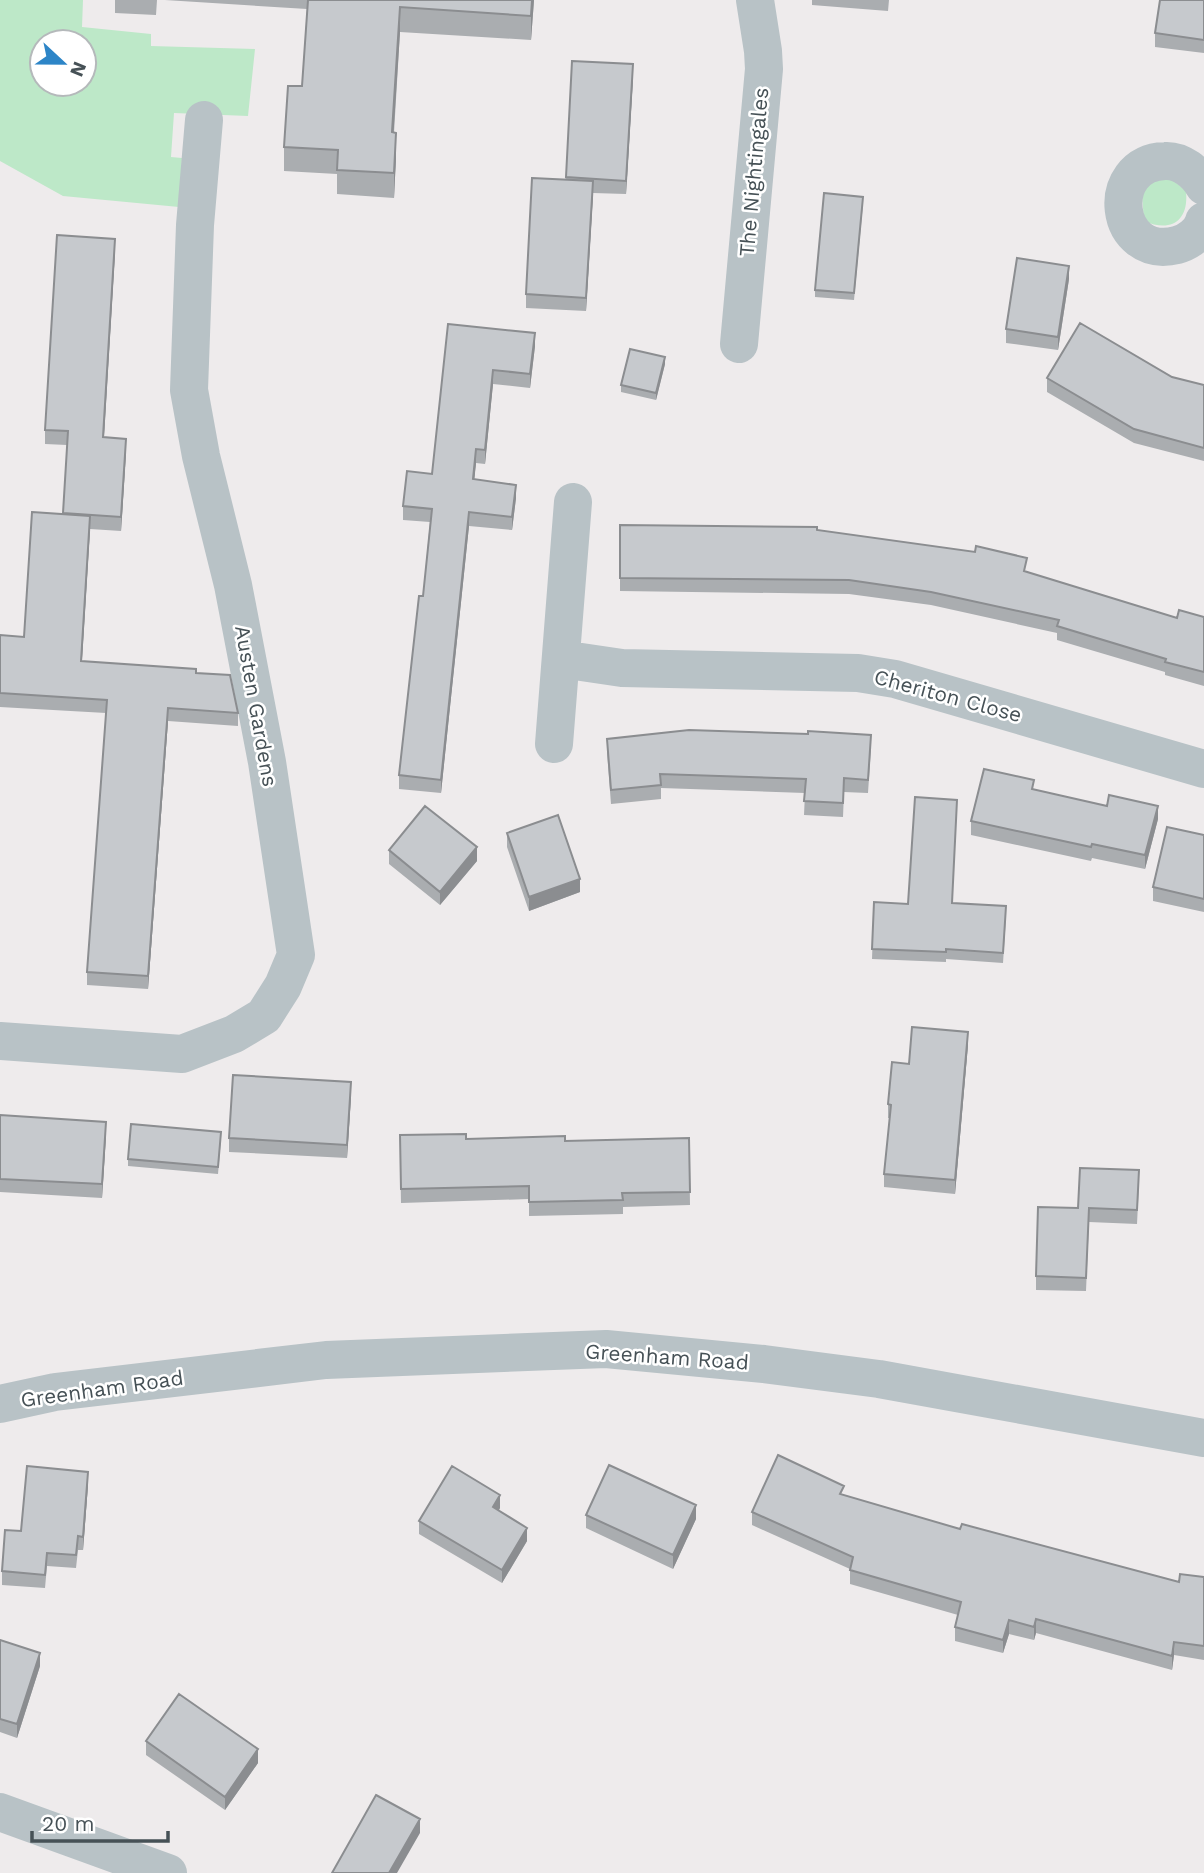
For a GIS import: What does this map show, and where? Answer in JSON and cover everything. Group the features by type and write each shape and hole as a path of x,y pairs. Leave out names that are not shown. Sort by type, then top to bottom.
{"street":[{"name":"The Nightingales","path":"739,344 758,108 764,69 755,0"},
{"name":"Austen Gardens","path":"0,1041 182,1054 234,1034 264,1016 283,986 296,954 267,762 233,585 201,456 189,390 194,225 204,120"},
{"path":"1204,184 1188,167 1166,161 1144,166 1128,182 1121,204 1126,226 1142,242 1164,248 1186,243 1202,227 1204,221"},
{"path":"554,744 573,502"},
{"name":"Cheriton Close","path":"561,659 622,668 858,673 895,679 1204,769"},
{"name":"Greenham Road","path":"0,1404 55,1392 326,1360 606,1349 764,1363 879,1379 1204,1438"},
{"path":"0,1812 168,1873"}],"green space":[{"path":"0,0 83,0 82,27 92,28 28,28 28,98 98,98 98,29 151,34 151,46 255,49 248,116 174,113 171,157 182,158 179,207 63,196 0,161"},
{"path":"1166,174 1186,191 1186,201 1181,217 1170,225 1162,226 1144,221 1141,183"}],"building":[{"path":"308,0 532,0 531,16 400,7 392,132 396,133 394,173 337,170 338,150 284,147 288,86 302,86"},
{"path":"1160,0 1204,0 1204,40 1155,33"},
{"path":"572,61 633,64 626,181 566,177"},
{"path":"532,178 593,181 586,298 526,294"},
{"path":"824,193 863,197 854,293 815,290"},
{"path":"57,235 115,239 103,437 126,439 121,517 63,513 68,431 45,430"},
{"path":"1017,258 1069,266 1058,337 1006,329"},
{"path":"1080,323 1172,377 1204,385 1204,448 1134,429 1047,378"},
{"path":"448,324 535,333 530,374 493,370 485,450 476,449 473,479 516,485 512,517 469,512 441,780 399,775 419,596 423,596 432,509 403,506 407,471 432,474"},
{"path":"630,349 665,357 656,393 621,385"},
{"path":"32,512 90,516 81,661 196,669 196,673 230,675 238,713 168,708 148,976 87,972 107,700 0,693 0,635 24,637"},
{"path":"620,525 817,527 817,530 975,552 976,546 1027,558 1024,571 1177,618 1179,610 1204,617 1204,672 1165,662 1166,659 1057,626 1059,620 931,592 849,580 620,578"},
{"path":"689,730 808,734 808,731 871,735 868,780 844,778 843,803 804,801 806,779 660,774 661,785 611,790 607,739"},
{"path":"984,769 1034,780 1032,789 1107,806 1109,795 1158,806 1145,855 1092,844 1091,847 971,821"},
{"path":"915,797 957,800 952,903 1006,906 1003,953 946,949 946,952 872,949 874,902 908,904"},
{"path":"425,806 477,847 440,892 389,850"},
{"path":"558,815 580,879 529,897 507,833"},
{"path":"1167,827 1204,835 1204,899 1153,887"},
{"path":"912,1027 968,1032 955,1180 884,1174 892,1062 909,1064"},
{"path":"233,1075 351,1082 347,1145 229,1138"},
{"path":"0,1115 106,1122 102,1184 0,1179"},
{"path":"131,1124 221,1132 218,1167 128,1159"},
{"path":"466,1134 466,1139 565,1136 565,1141 689,1138 690,1192 622,1193 623,1200 529,1202 529,1186 401,1189 400,1135"},
{"path":"1080,1168 1139,1170 1137,1210 1089,1208 1086,1278 1036,1276 1038,1207 1078,1208"},
{"path":"778,1455 844,1486 840,1494 960,1529 962,1524 1179,1582 1180,1574 1204,1577 1204,1646 1174,1642 1172,1656 1036,1619 1034,1627 1009,1620 1003,1640 955,1627 961,1602 850,1570 853,1557 752,1512"},
{"path":"609,1465 696,1505 673,1555 586,1515"},
{"path":"27,1466 88,1472 83,1537 78,1536 76,1555 47,1553 45,1575 2,1571 5,1530 21,1531"},
{"path":"452,1466 500,1495 493,1507 527,1528 502,1570 419,1521"},
{"path":"0,1640 40,1653 17,1724 0,1719"},
{"path":"179,1694 258,1749 225,1797 146,1741"},
{"path":"376,1795 420,1819 389,1873 332,1873"}]}
